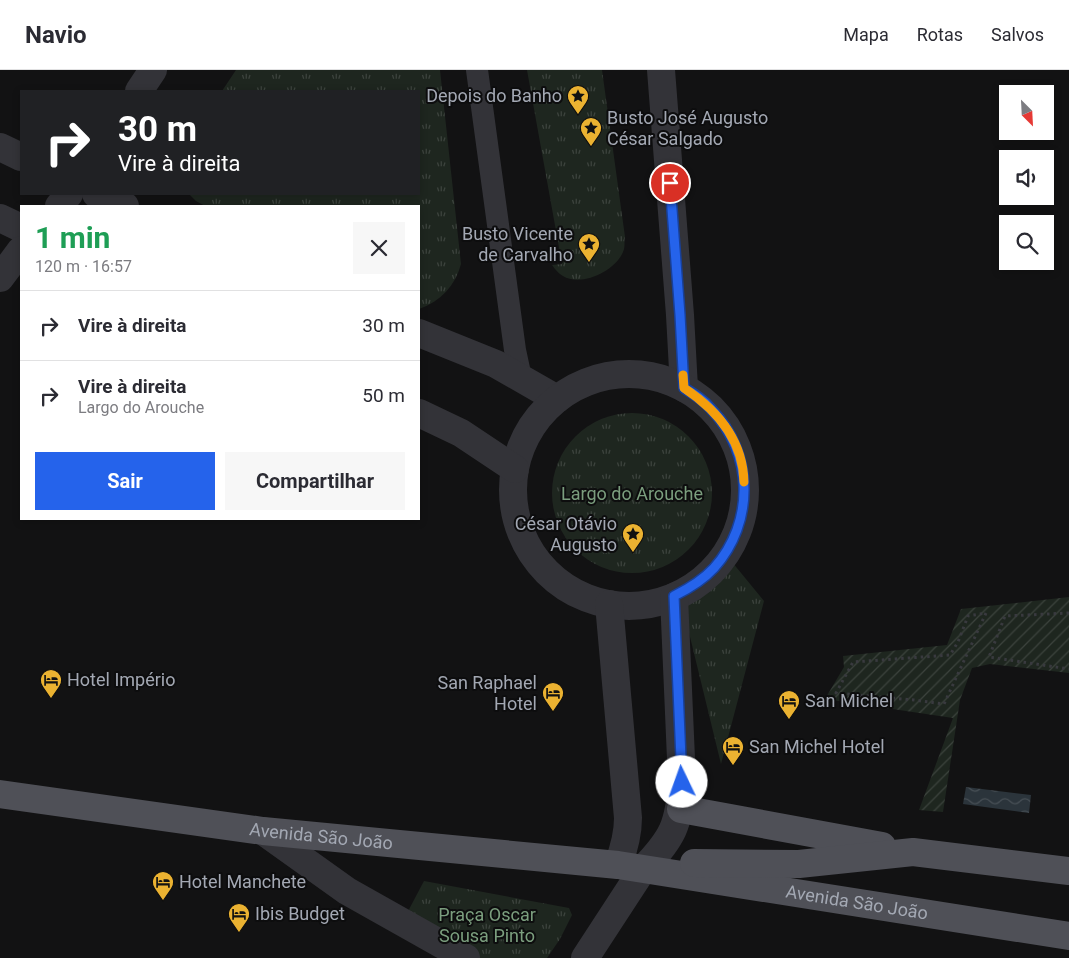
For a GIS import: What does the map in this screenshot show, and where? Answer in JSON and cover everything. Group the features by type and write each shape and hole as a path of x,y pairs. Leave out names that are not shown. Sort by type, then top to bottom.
{"main road":[{"name":"Avenida São João","path":"0,794 263,831 631,867 1069,936"},
{"path":"680,809 914,852"},
{"name":"Avenida São João","path":"631,867 687,862 799,864 914,852 1069,871"}],"street":[{"path":"140,90 153,70"},
{"path":"478,70 521,378"},
{"path":"661,70 684,388"},
{"path":"0,147 20,157"},
{"path":"60,205 68,195"},
{"path":"98,195 123,205"},
{"path":"0,218 20,228"},
{"path":"0,278 20,251"},
{"path":"420,333 496,364 557,399"},
{"path":"626,374 656,377 684,388 710,407 730,433 742,463 744,495 739,527 732,542 724,556 701,580 674,596 642,605 608,604 574,592 545,570 533,556 518,523 514,506 513,487 515,469 530,430 543,412 557,399 580,385 596,379 626,374"},
{"path":"420,413 461,433 515,469"},
{"path":"584,958 631,867 658,853 669,840 680,809 682,782 674,596"},
{"path":"608,604 628,818 625,846 631,867"},
{"path":"263,831 347,892 466,958"}],"path":[{"path":"986,613 944,704 836,693 853,662 950,655 958,642 968,616 986,613"},
{"path":"1069,613 1005,616 990,657 1069,669"}],"green space":[{"path":"236,70 440,70 461,264 455,279 446,292 434,302 420,309 420,205 203,205 190,195 420,195 420,90 223,90"},
{"path":"527,70 602,70 625,237 624,249 615,263 608,269 589,278 571,279 562,275 552,265 562,264"},
{"name":"Largo do Arouche","path":"640,413 670,422 689,436 699,448 706,462 711,477 711,509 706,524 699,538 689,550 677,560 655,570 640,573 624,573 609,570 587,560 565,538 553,509 552,485 555,470 565,448 587,426 616,414"},
{"path":"732,562 764,601 721,764 683,608 712,587"},
{"path":"1069,597 1069,673 990,664 972,668 960,700 943,812 919,810 953,718 825,699 844,667 843,656 947,645 961,609"},
{"name":"Praça Oscar Sousa Pinto","path":"424,881 569,908 572,915 560,939 547,958 477,958 405,917"}],"water":[{"path":"966,787 1031,795 1029,813 963,804"}],"slow traffic":[{"path":"683,375 684,388 710,407 730,433 742,463 744,482"}],"place":[{"name":"Depois do Banho","path":"578,115"},
{"name":"Busto José Augusto César Salgado","path":"591,147"},
{"name":"Busto Vicente de Carvalho","path":"589,263"},
{"name":"César Otávio Augusto","path":"633,553"},
{"name":"Hotel Império","path":"51,699"},
{"name":"San Raphael Hotel","path":"553,712"},
{"name":"San Michel","path":"789,720"},
{"name":"San Michel Hotel","path":"733,766"},
{"name":"Hotel Manchete","path":"163,901"},
{"name":"Ibis Budget","path":"239,933"}],"route":[{"path":"670,183 684,388 710,407 730,433 742,463 744,479 743,511 739,527 724,556 701,580 674,596 682,782"}]}
